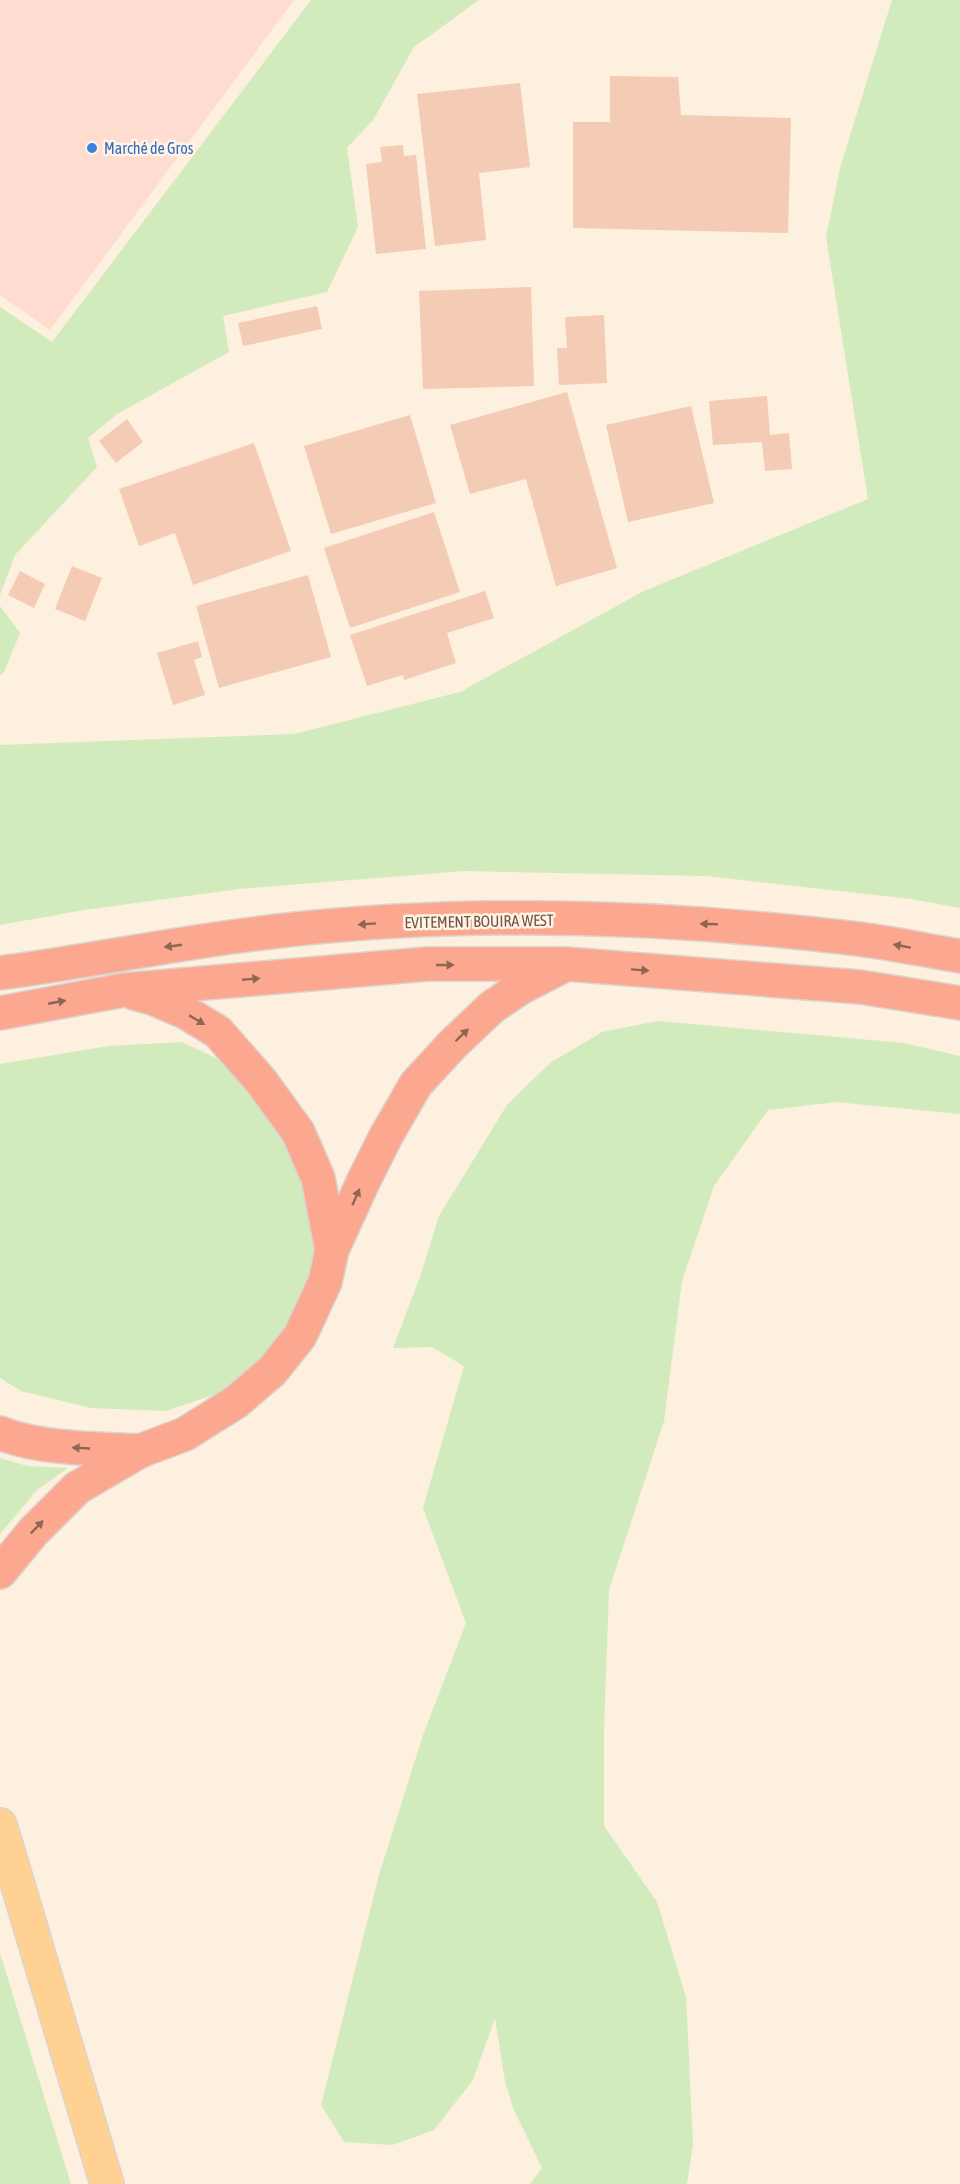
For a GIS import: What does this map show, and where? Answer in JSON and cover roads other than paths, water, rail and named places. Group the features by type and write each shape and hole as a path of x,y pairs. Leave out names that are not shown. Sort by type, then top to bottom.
{"highway":[{"name":"EVITEMENT BOUIRA WEST","path":"0,973 279,931 466,919 719,924 852,938 960,956"},
{"path":"0,1013 124,990 427,964 566,964 860,987 960,1003"},
{"path":"0,1572 33,1532 77,1488 140,1451 185,1434 236,1402 272,1371 300,1336 325,1282 332,1250 381,1145 416,1084 492,1007 520,988 566,964"},
{"path":"124,990 152,998 185,1012 218,1032 261,1081 298,1132 318,1178 332,1250"},
{"path":"0,1433 10,1437 70,1447 140,1451"}],"main road":[{"path":"0,1825 107,2184"}],"place":[{"name":"Marché de Gros","path":"92,148"}]}
